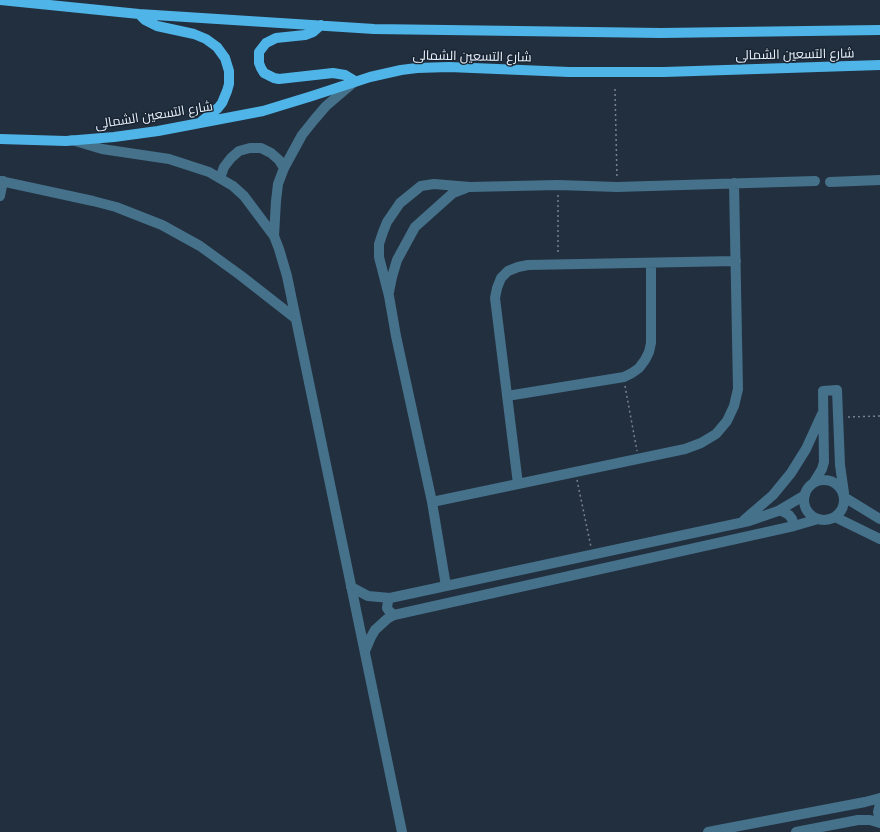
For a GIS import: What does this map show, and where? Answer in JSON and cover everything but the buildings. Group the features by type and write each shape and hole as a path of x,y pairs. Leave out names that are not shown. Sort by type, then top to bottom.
{"main road":[{"name":"شارع التسعين الشمالى","path":"0,0 139,14 374,29 661,33 880,30"},
{"path":"139,14 145,20 156,26 194,34 206,39 217,47 225,58 229,71 229,84 225,97 213,113 198,123"},
{"path":"321,26 313,32 305,35 276,38 266,43 259,52 258,63 264,73 274,78 333,73 345,75 355,81"},
{"name":"شارع التسعين الشمالى","path":"0,139 72,140 158,131 263,111 370,76 401,70 433,67 593,72 664,72 880,66"}],"street":[{"path":"274,236 278,184 284,168 302,136 314,120 340,93 355,81"},
{"path":"72,140 102,149 169,159 197,168 220,178 233,186 244,196 274,236 284,264 402,832"},
{"path":"220,178 224,167 231,158 239,151 250,148 261,148 271,153 279,160 284,168"},
{"path":"830,182 880,180"},
{"path":"0,196 1,181 116,207 162,225 200,246 295,318"},
{"path":"446,586 432,502 396,336 389,296 379,257 379,244 387,222 394,211 410,194 421,186 434,184 470,187 558,185 617,187 815,181"},
{"path":"432,502 685,449 701,443 716,434 727,421 734,406 738,389 734,183"},
{"path":"389,296 392,276 397,260 415,227 453,193 470,187"},
{"path":"518,484 495,298 496,288 501,278 508,271 518,267 558,264 736,261"},
{"path":"507,396 624,377 639,368 649,352 651,343 651,263"},
{"path":"365,652 367,644 375,630 394,615 794,526 818,519 826,520 835,517 840,513 843,507 844,495 840,465 837,390 823,391 824,462 822,469 814,482 808,487 805,495 804,503 806,509 810,514 818,519"},
{"path":"741,523 772,495 791,473 809,443 823,410"},
{"path":"824,462 832,467 840,465"},
{"path":"814,482 825,479 831,480 837,484 844,495 880,519"},
{"path":"351,587 368,596 390,598 741,523 764,517 778,511 805,495"},
{"path":"778,511 789,515 794,526"},
{"path":"835,517 880,539"},
{"path":"581,557 584,573"},
{"path":"390,598 387,608 394,615"},
{"path":"708,832 880,798"},
{"path":"796,832 858,820 880,822 878,812 880,804"}],"path":[{"path":"615,89 617,187"},
{"path":"558,185 558,264"},
{"path":"624,377 639,459"},
{"path":"838,418 880,416"},
{"path":"575,472 592,554"}]}
